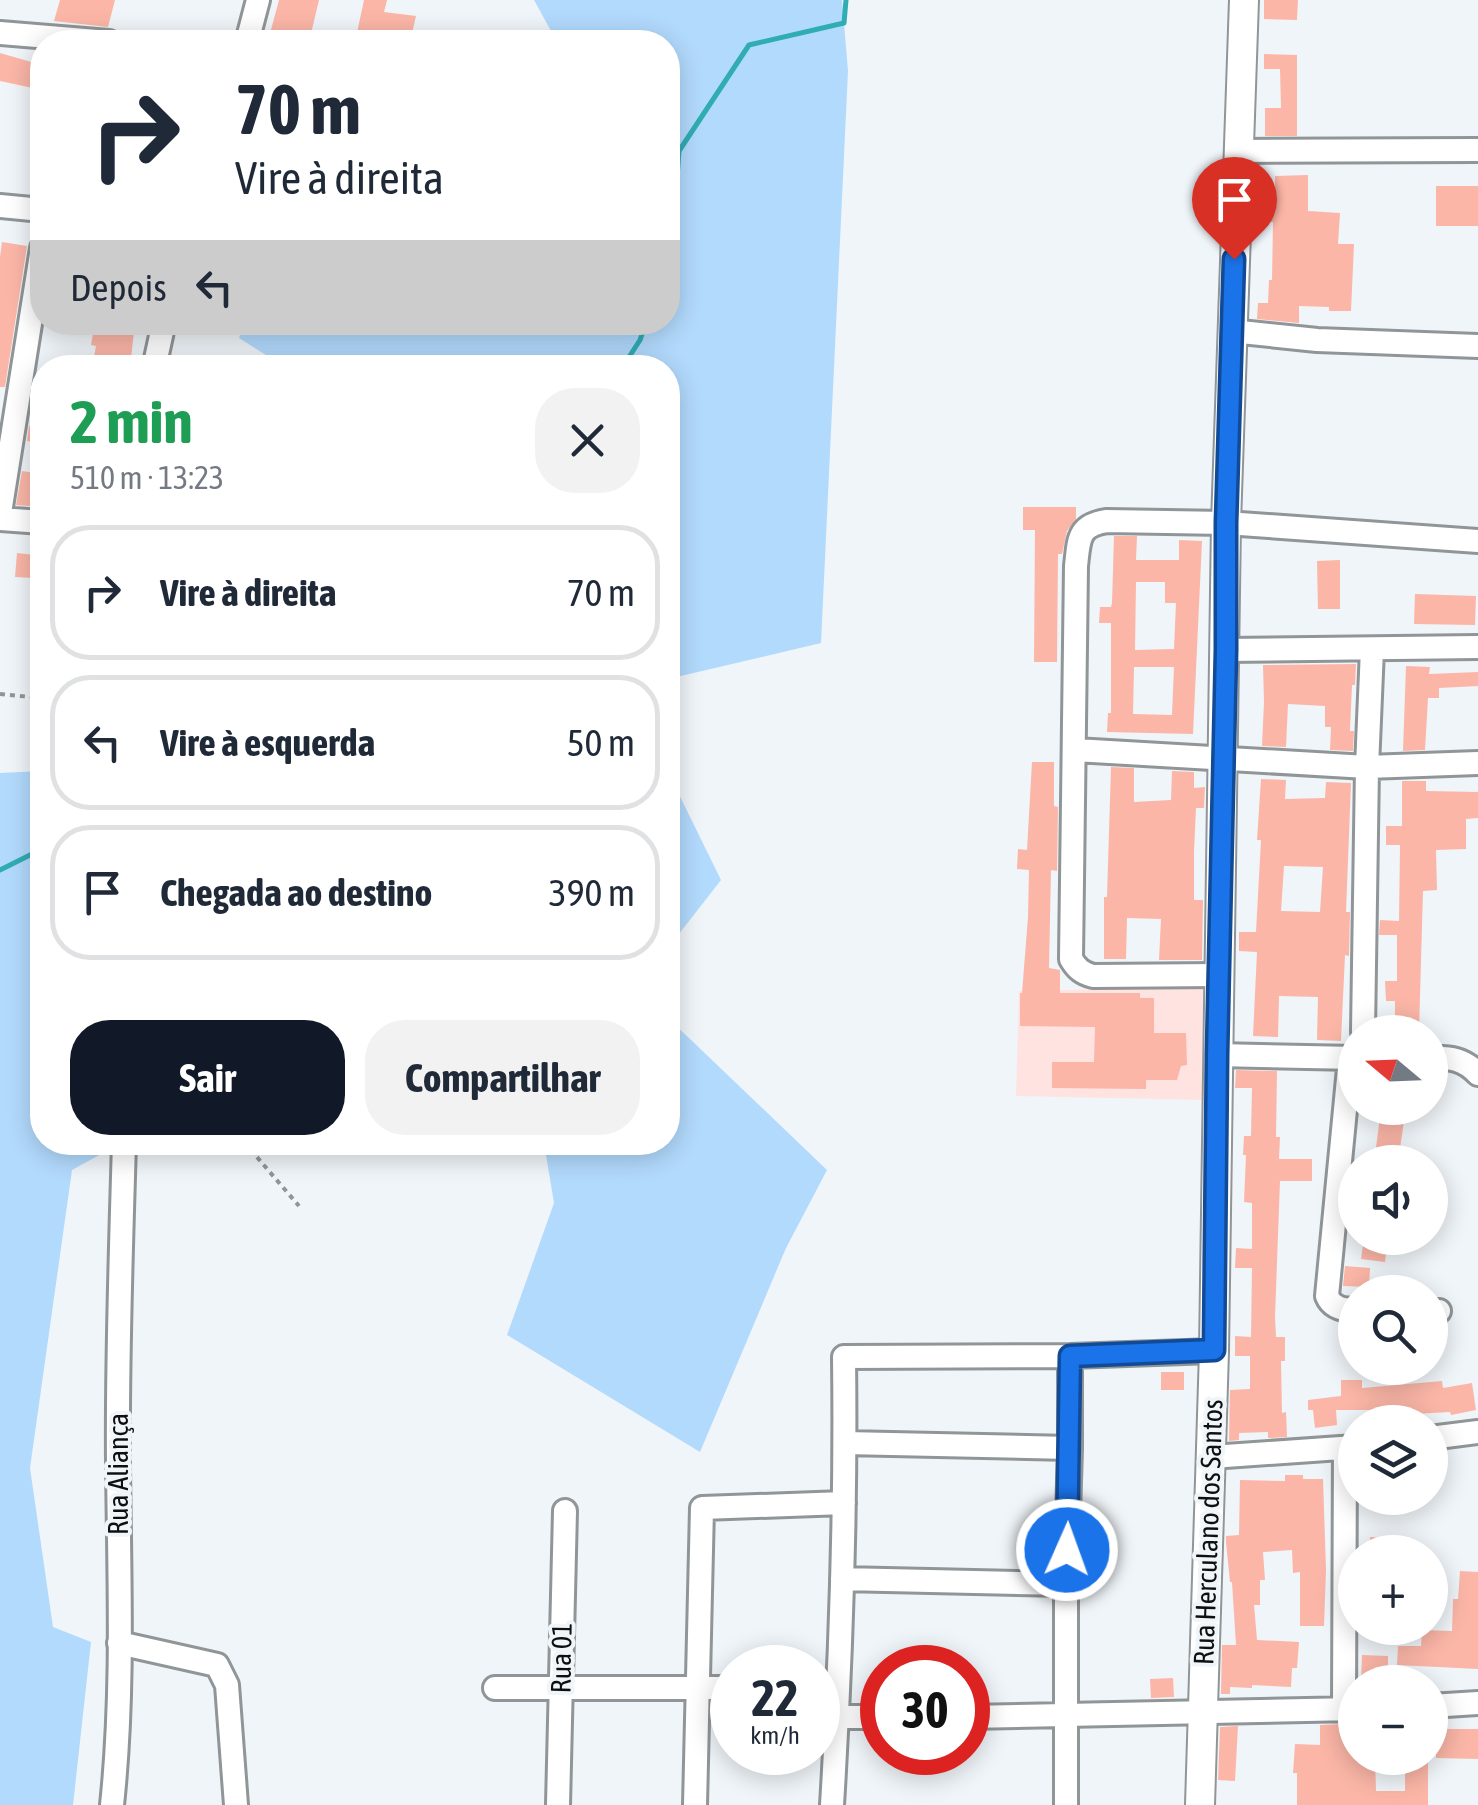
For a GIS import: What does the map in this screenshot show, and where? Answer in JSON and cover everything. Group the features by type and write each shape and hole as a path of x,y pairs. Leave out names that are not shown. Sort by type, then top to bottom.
{"street":[{"path":"250,30 258,0"},
{"name":"Rua Herculano dos Santos","path":"1200,1805 1214,1350 1226,523 1244,0"},
{"path":"0,33 30,35"},
{"path":"1240,151 1478,150"},
{"path":"0,206 30,209"},
{"path":"30,325 0,516 30,520"},
{"path":"1231,331 1316,340 1478,346"},
{"path":"1219,974 1093,976 1076,968 1071,959 1076,566 1080,538 1093,523 1107,521 1226,523 1478,541"},
{"path":"1226,650 1478,648"},
{"path":"1364,1015 1372,649"},
{"path":"1075,750 1367,767 1478,763"},
{"path":"1217,1055 1338,1058"},
{"path":"1448,1059 1468,1064 1478,1074"},
{"path":"1338,1309 1327,1296 1345,1125"},
{"name":"Rua Aliança","path":"112,1805 118,1754 117,1362 124,1155"},
{"path":"833,1645 842,1579 844,1357 1070,1356 1214,1350"},
{"path":"1066,1805 1070,1356"},
{"path":"1448,1436 1478,1432"},
{"path":"846,1443 1070,1448"},
{"path":"1211,1456 1338,1449"},
{"path":"695,1805 702,1508 844,1503"},
{"name":"Rua 01","path":"558,1805 564,1512"},
{"path":"1350,1515 1350,1665"},
{"path":"842,1579 1066,1584"},
{"path":"119,1643 217,1664 226,1685 236,1805"},
{"path":"496,1688 710,1689"},
{"path":"1448,1705 1478,1704"},
{"path":"990,1716 1338,1709"},
{"path":"832,1805 834,1775"}],"path":[{"path":"0,694 30,697"},
{"path":"255,1155 298,1206"}],"shaded area":[{"path":"534,0 842,0 848,71 821,643 680,676 680,355 266,355 239,338 680,335 680,30 550,30"},
{"path":"30,772 30,1155 99,1155 72,1170 30,1468 53,1627 91,1642 73,1805 0,1805 0,773"},
{"path":"680,796 721,880 680,933"},
{"path":"1211,987 1208,1100 1016,1096 1019,991"},
{"path":"680,1029 827,1170 786,1248 700,1452 507,1335 554,1203 546,1155 680,1155"}],"building":[{"path":"60,0 115,0 108,27 54,21"},
{"path":"279,0 319,0 312,30 271,30"},
{"path":"364,0 387,0 384,12 416,16 413,30 358,30"},
{"path":"1264,0 1298,0 1297,20 1264,19"},
{"path":"0,53 30,62 30,87 0,81"},
{"path":"1264,54 1297,55 1297,136 1265,136 1265,108 1281,108 1280,69 1264,69"},
{"path":"1308,175 1308,211 1340,213 1338,244 1354,244 1351,311 1299,306 1299,323 1257,319 1258,303 1268,303 1272,280 1273,222 1269,222 1269,200 1275,200 1275,176"},
{"path":"1436,186 1478,186 1478,226 1436,226"},
{"path":"2,242 27,246 5,387 0,387"},
{"path":"93,335 134,335 131,355 94,355 96,346 91,345"},
{"path":"22,471 30,472 30,506 16,505"},
{"path":"1023,507 1076,507 1076,519 1067,531 1062,554 1058,554 1057,662 1034,662 1035,530 1023,530"},
{"path":"1114,536 1137,536 1136,560 1179,560 1179,540 1202,541 1193,734 1107,732 1111,713 1111,623 1099,623 1100,607 1111,607","holes":["1136,582 1165,582 1165,603 1176,603 1174,649 1135,650","1134,667 1174,667 1172,715 1133,714"]},
{"path":"17,553 30,554 30,578 15,577"},
{"path":"1340,560 1340,609 1318,609 1317,561"},
{"path":"1415,594 1476,596 1475,625 1414,624"},
{"path":"1356,664 1350,731 1354,731 1353,751 1330,750 1331,727 1325,727 1325,706 1288,704 1286,747 1262,746 1263,665"},
{"path":"1406,666 1430,667 1429,674 1478,672 1478,686 1439,688 1439,698 1428,698 1425,750 1403,751"},
{"path":"1032,762 1054,762 1057,871 1051,870 1049,968 1060,970 1060,993 1140,993 1140,998 1154,998 1154,1033 1186,1033 1187,1065 1181,1066 1177,1080 1146,1080 1146,1089 1052,1088 1052,1062 1094,1062 1095,1027 1020,1026 1029,870 1017,869 1018,849 1027,850"},
{"path":"1111,767 1134,768 1134,802 1171,800 1172,771 1194,772 1194,788 1205,787 1204,808 1196,808 1194,852 1194,900 1203,900 1202,960 1159,960 1161,919 1127,918 1126,959 1104,959"},
{"path":"1261,779 1286,780 1285,799 1325,798 1326,782 1351,783 1346,912 1350,912 1349,956 1345,955 1338,1041 1317,1040 1318,997 1279,996 1278,1037 1253,1036 1257,952 1239,951 1239,932 1256,932 1261,840 1257,840","holes":["1284,866 1323,867 1320,912 1281,911"]},
{"path":"1402,781 1426,781 1426,791 1478,792 1478,818 1466,819 1466,849 1436,850 1437,890 1423,891 1419,1015 1395,1015 1395,1001 1386,1001 1385,981 1397,981 1397,935 1379,935 1380,920 1399,921 1400,845 1386,845 1386,826 1402,826"},
{"path":"1236,1070 1277,1071 1279,1159 1312,1159 1312,1181 1280,1181 1275,1317 1276,1337 1285,1337 1285,1361 1281,1361 1282,1413 1286,1412 1287,1437 1268,1438 1268,1432 1239,1433 1239,1440 1229,1441 1230,1390 1250,1389 1250,1356 1235,1356 1235,1336 1251,1337 1252,1268 1235,1268 1236,1248 1252,1249 1252,1203 1244,1202 1243,1155 1244,1136 1251,1136 1252,1088 1235,1088"},
{"path":"1379,1125 1403,1125 1400,1145 1376,1145"},
{"path":"1362,1255 1386,1255 1385,1262 1361,1259"},
{"path":"1345,1266 1370,1268 1370,1275 1344,1275"},
{"path":"1161,1372 1184,1372 1184,1390 1161,1390"},
{"path":"1472,1383 1476,1410 1451,1415 1448,1405 1338,1405 1337,1425 1315,1428 1308,1400 1341,1396 1341,1385 1443,1388"},
{"path":"1285,1475 1323,1479 1324,1626 1300,1626 1300,1572 1293,1573 1292,1550 1263,1552 1265,1580 1260,1580 1260,1605 1254,1605 1257,1640 1299,1642 1297,1668 1292,1668 1291,1687 1230,1687 1230,1694 1221,1694 1222,1645 1236,1645 1226,1536 1239,1535 1240,1480 1285,1481"},
{"path":"1460,1571 1478,1572 1478,1669 1397,1665 1398,1646 1448,1645 1453,1599 1458,1599"},
{"path":"1362,1655 1388,1656 1388,1665 1362,1665"},
{"path":"1173,1678 1174,1697 1151,1698 1150,1679"},
{"path":"1338,1724 1338,1775 1376,1775 1376,1791 1405,1791 1405,1775 1428,1775 1428,1805 1297,1805 1295,1744 1320,1745 1320,1725"},
{"path":"1238,1726 1235,1781 1218,1780 1220,1727"},
{"path":"1448,1729 1478,1729 1478,1759 1448,1758"}],"waterway":[{"path":"680,149 749,45 844,23 846,0"},
{"path":"630,355 642,335"},
{"path":"0,870 30,855"}],"route":[{"path":"1067,1550 1070,1356 1214,1350 1226,523 1234,259"}]}
